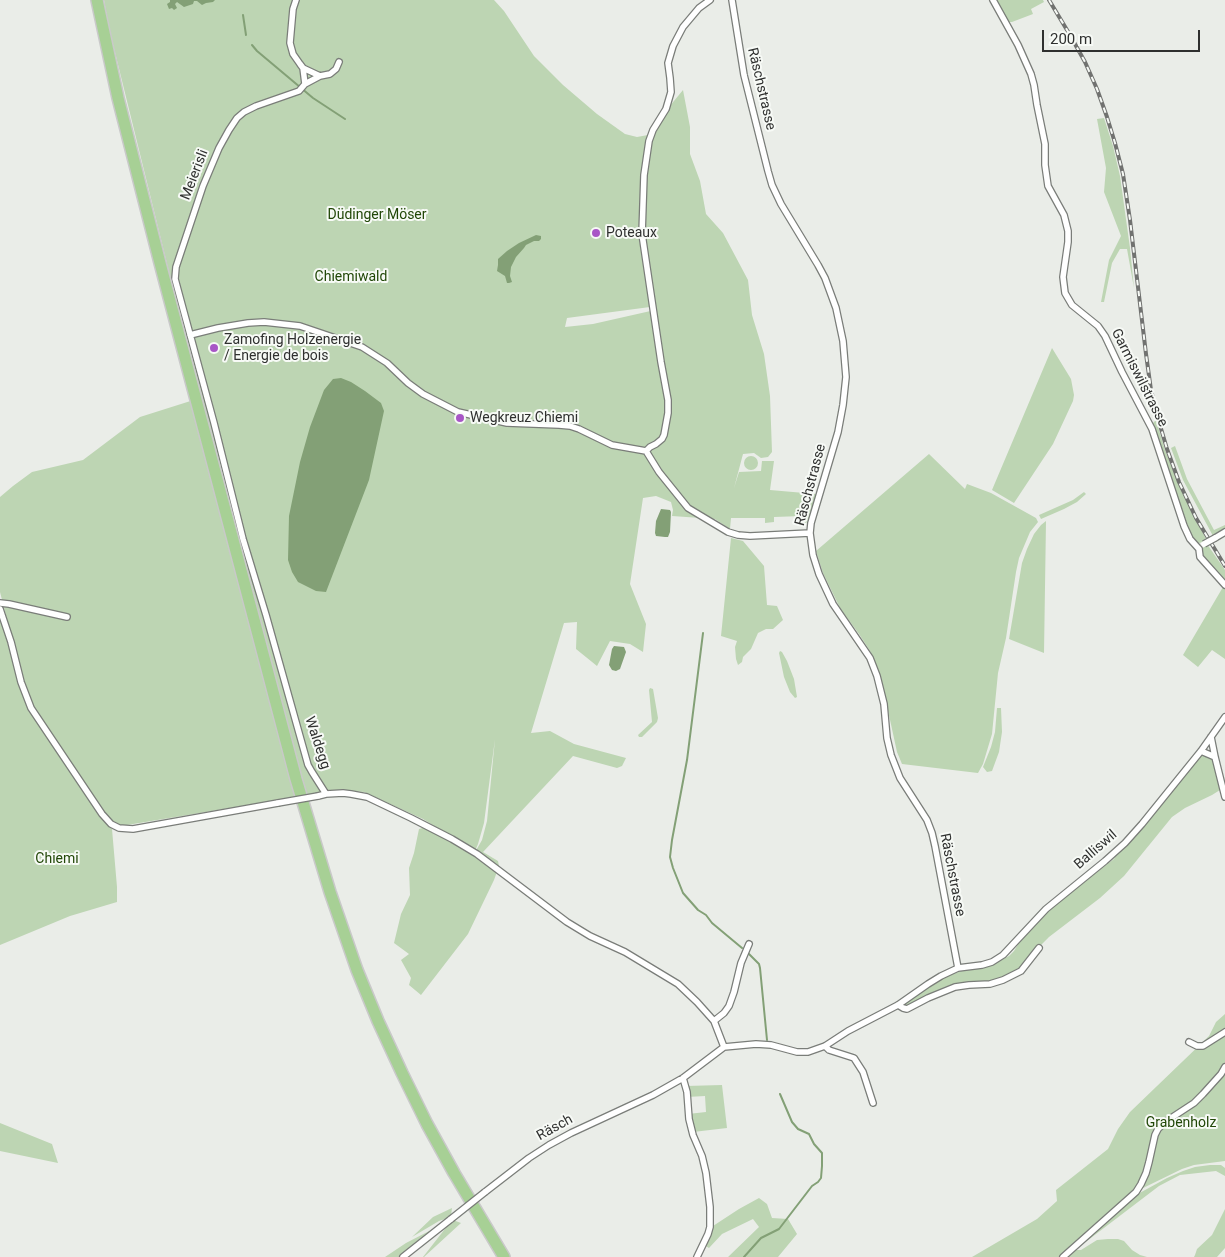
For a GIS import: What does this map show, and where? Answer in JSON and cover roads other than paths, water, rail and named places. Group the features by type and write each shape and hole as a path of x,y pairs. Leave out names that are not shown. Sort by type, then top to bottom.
{"highway":[{"path":"89,0 115,117 153,265 289,781 320,886 350,973 395,1076 447,1177 495,1257"},
{"path":"97,0 118,98 163,272 296,779 327,883 378,1021 402,1073 449,1165 504,1257"}],"street":[{"path":"296,0 293,9 290,43 293,54 303,68 320,76"},
{"path":"190,335 248,323 264,322 300,326 362,347 387,363 418,391 458,412 507,423 570,426 612,445 646,450 656,444 662,439 668,412 668,400 642,234 646,156 653,130 666,109 670,92 668,63 673,46 683,27 710,0"},
{"name":"Räschstrasse","path":"732,0 744,76 772,185 824,278 836,308 843,341 846,377 843,405 838,432 813,513 810,533 813,556 828,594 870,658 877,676 884,704 887,738 895,767 927,820 936,846 946,910 958,968"},
{"name":"Garmiswilstrasse","path":"993,0 1018,45 1034,85 1045,144 1048,186 1064,215 1068,231 1063,277 1065,293 1072,305 1098,326 1107,339 1152,429 1184,526 1190,539 1199,549"},
{"path":"303,68 304,84 320,76 330,74 336,69 338,62"},
{"name":"Meierisli","path":"190,335 177,287 176,267 203,186 219,148 237,118 244,112 299,90 304,84"},
{"name":"Waldegg","path":"190,335 243,538 308,765 326,794"},
{"path":"646,450 659,472 688,508 728,532 750,536 810,533"},
{"path":"1225,532 1199,549 1200,557 1225,584"},
{"path":"0,603 66,617"},
{"path":"0,609 21,682 32,708 102,814 111,824 119,828 133,829 326,794 350,794 367,797 459,843 590,936 625,952 678,984 714,1021 724,1046 771,1045 798,1052 808,1052 824,1046 898,1005 928,984 958,968"},
{"name":"Balliswil","path":"958,968 982,965 992,962 1003,955 1046,909 1117,850 1142,824 1201,751 1225,717"},
{"path":"1211,737 1225,796"},
{"path":"1201,751 1215,757"},
{"path":"714,1021 729,1006 741,963 749,944"},
{"path":"898,1005 907,1009 955,987 990,984 1003,980 1021,971 1039,948"},
{"path":"1189,1042 1197,1046 1203,1046 1225,1032"},
{"name":"Räsch","path":"403,1257 529,1158 571,1132 653,1095 683,1078 724,1046"},
{"path":"824,1046 829,1050 854,1058 862,1072 872,1103"},
{"path":"1063,1257 1136,1192 1146,1173 1158,1129 1165,1122 1194,1103 1225,1067"},
{"path":"683,1078 687,1092 690,1124 706,1173 710,1207 710,1227 697,1257"}],"waterway":[{"path":"243,15 246,35"},
{"path":"252,45 313,98 345,119"},
{"path":"703,633 687,760 670,857 683,893 698,910 742,948"},
{"path":"749,954 759,964 760,968 767,1040"},
{"path":"744,1257 761,1238 779,1229 812,1186 821,1178 822,1153 814,1144 809,1134 798,1129 792,1122 780,1094"}],"railway":[{"path":"1049,0 1085,62 1107,117 1123,174 1151,390 1157,415 1179,482 1196,518 1225,566"}],"place":[{"name":"Poteaux","path":"596,233"},
{"name":"Zamofing Holzenergie / Energie de bois","path":"214,348"},
{"name":"Wegkreuz Chiemi","path":"460,418"}],"park label":[{"name":"Düdinger Möser","path":"377,215"},
{"name":"Chiemiwald","path":"351,277"},
{"name":"Chiemi","path":"57,859"},
{"name":"Grabenholz","path":"1181,1123"}]}
